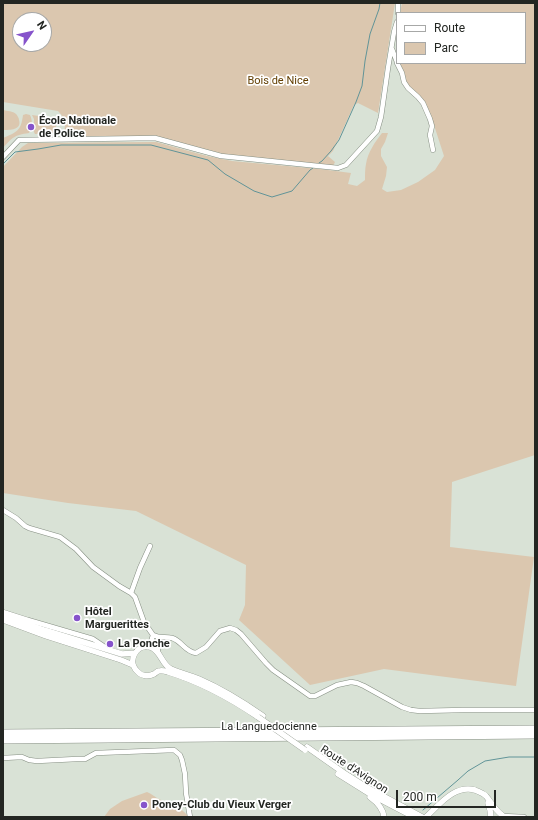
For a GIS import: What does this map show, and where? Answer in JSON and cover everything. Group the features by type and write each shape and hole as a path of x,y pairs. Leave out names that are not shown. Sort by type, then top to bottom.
{"highway":[{"name":"La Languedocienne","path":"3,733 535,728"},
{"name":"La Languedocienne","path":"3,740 535,735"}],"main road":[{"path":"3,615 113,652 122,654 135,653"},
{"path":"3,620 46,636 121,660 133,666 143,675 148,676 156,672 160,666 161,659 159,654"},
{"path":"133,666 133,657 135,653 140,649 147,647 153,648 165,664 170,668 199,679 244,703 306,749"},
{"path":"156,672 165,671 200,684 226,696 260,716"},
{"name":"Route d'Avignon","path":"306,749 346,779 370,794 414,817"},
{"name":"Route d'Avignon","path":"306,749 368,788 422,817"},
{"path":"346,779 377,802 383,811 384,817"},
{"path":"426,817 450,795 459,790 465,789 476,791 485,796 494,808 503,816"},
{"path":"476,791 488,803 491,817 496,815 503,816"}],"street":[{"path":"3,157 19,140 155,138 221,156 338,168 346,165 377,131 381,117 396,25"},
{"path":"392,47 396,60"},
{"path":"398,64 404,82 418,97 430,119 432,126 430,135 433,150"},
{"path":"3,510 27,527 62,538 76,549 93,567 135,597 144,622 153,635 158,638 172,638 190,651 196,653 206,648 220,631 230,628 241,634 259,656 270,666 310,696 315,696 337,685 351,682 361,684 402,707 411,710 535,710"},
{"path":"131,593 150,546"},
{"path":"3,612 94,639 113,652"},
{"path":"147,647 151,642 153,635"},
{"path":"158,638 159,654"},
{"path":"3,758 22,757 37,761 85,759 96,753 174,750 179,753 182,758 190,817"},
{"path":"503,816 524,817"}],"green space":[{"name":"Bois de Nice","path":"3,3 395,3 378,113 358,103 354,105 333,151 328,156 335,162 333,166 227,155 155,136 64,137 64,120 58,111 3,102"},
{"path":"402,3 535,3 535,455 452,482 450,547 534,557 516,686 384,669 310,685 239,620 245,605 246,565 136,511 3,493 3,167 22,147 28,143 156,142 207,156 232,161 351,173 348,184 357,186 365,180 366,164 372,147 382,133 388,133 381,149 381,156 387,167 382,189 387,192 401,190 418,182 435,170 444,156 432,119 406,82 399,64 526,64 526,12 400,12"},
{"path":"3,110 16,114 19,118 19,126 17,128 3,130"},
{"path":"23,115 30,115 32,120 29,133 14,137 3,148 3,138 18,130"},
{"path":"32,115 53,118 56,122 56,131 54,133 35,134 34,119"},
{"name":"Poney-Club du Vieux Verger","path":"147,792 164,802 170,803 179,808 185,812 188,817 104,817 110,809 122,801"}],"waterway":[{"path":"319,163 339,140 356,102 362,86 370,34 380,3"},
{"path":"3,164 15,152 61,145 151,145 208,160 225,174 254,191 272,197 292,191 313,168"},
{"path":"423,810 468,771 485,761 509,757 535,757"}],"place":[{"name":"École Nationale de Police","path":"31,127"},
{"name":"Hôtel Marguerittes","path":"77,618"},
{"name":"La Ponche","path":"110,644"},
{"name":"Poney-Club du Vieux Verger","path":"144,805"}]}
